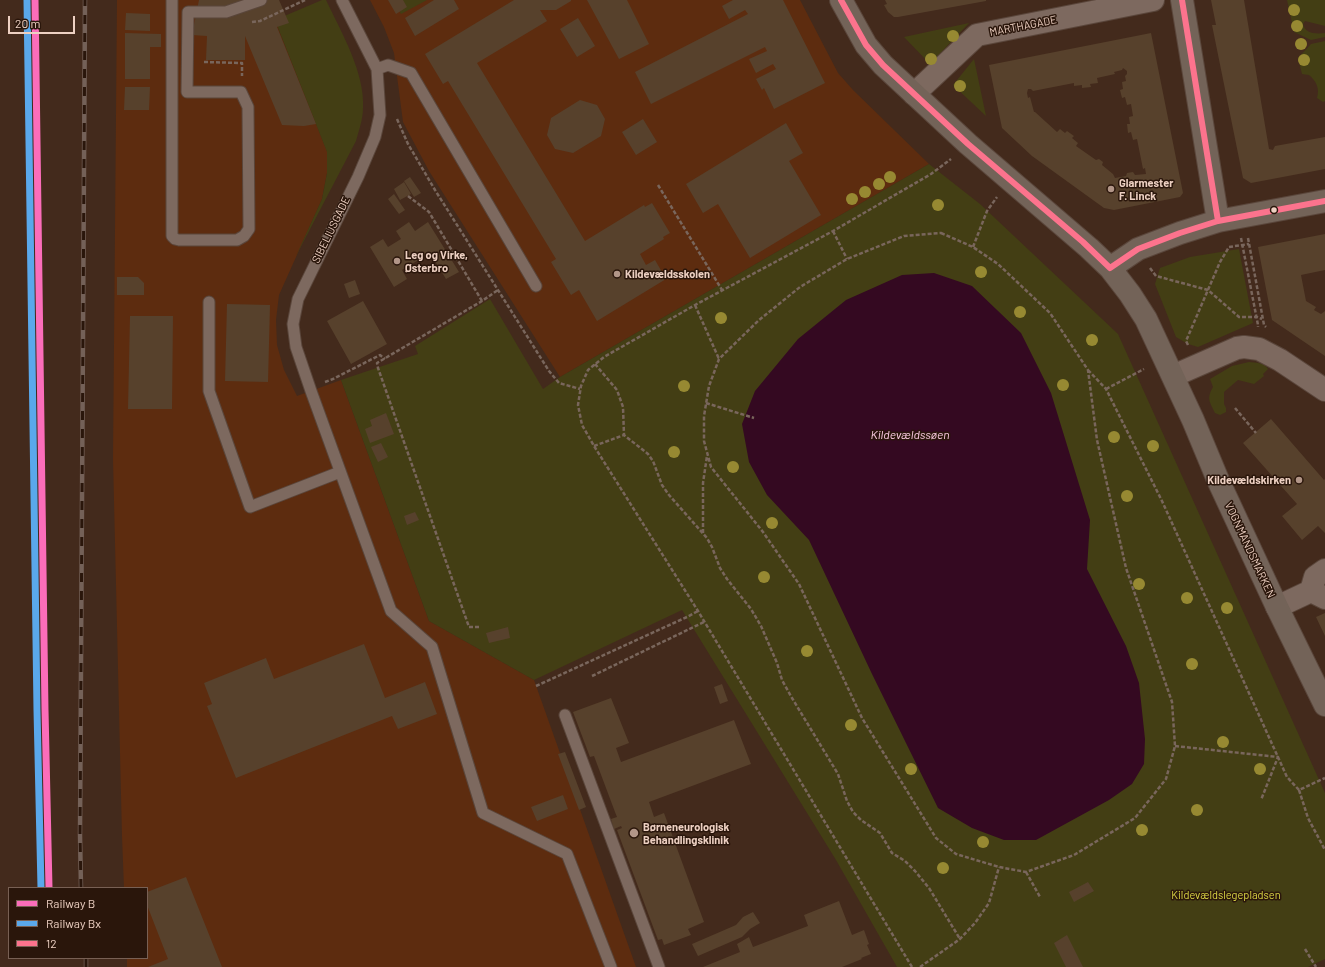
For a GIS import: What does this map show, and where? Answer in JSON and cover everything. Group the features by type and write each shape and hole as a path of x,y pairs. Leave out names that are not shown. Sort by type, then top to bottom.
{"street":[{"name":"VOGNMANDSMARKEN","path":"841,0 866,45 883,65 968,144 1089,248 1110,268 1130,294 1146,319 1193,420 1218,480 1276,607 1325,705"},
{"name":"MARTHAGADE","path":"914,94 977,35 1153,0"},
{"path":"1182,0 1233,219"},
{"path":"1110,268 1138,249 1180,233 1233,219 1325,201"},
{"path":"1169,368 1197,366 1236,348 1252,347 1280,360 1325,390"},
{"path":"1276,607 1318,595 1315,577 1325,570"}],"lane":[{"path":"172,0 172,103 173,238 179,240 237,240 244,236 248,229 248,108 241,92 187,92 172,103"},
{"path":"187,92 188,12 226,12 261,0"},
{"name":"SIBELIUSGADE","path":"342,0 377,69 380,115 375,137 358,177 298,299 293,324 296,347 391,611 432,646 483,813 567,854 611,967"},
{"path":"377,69 388,65 410,73 536,286"},
{"path":"209,302 209,391 250,507 340,472"},
{"path":"565,715 659,967"}],"path":[{"path":"246,23 260,21 305,0"},
{"path":"202,62 242,63 241,92"},
{"path":"399,127 435,190 549,371 559,383 580,389"},
{"path":"912,967 698,611 594,446 582,425 578,405 580,389 588,370 604,357 722,290 833,231 931,174 968,144"},
{"path":"973,247 987,210 1010,181"},
{"path":"658,185 722,290"},
{"path":"408,196 429,212 482,301"},
{"path":"1233,219 1248,244 1264,325 1269,329"},
{"path":"1233,219 1242,245 1257,317 1258,325 1252,347"},
{"path":"833,231 847,259"},
{"path":"1088,370 1096,440 1126,568 1172,702 1176,746 1166,779 1135,818 1074,855 1026,872 999,867 956,854 936,838 862,718 799,584 763,532 711,467 704,442 704,416 709,386 719,359 758,320 800,287 847,259 904,236 941,233 973,247 998,264 1050,313 1088,370 1106,389 1162,501 1287,777 1299,790 1308,818 1325,850"},
{"path":"1197,366 1186,341 1220,262 1229,247 1248,244"},
{"path":"1138,249 1156,276 1208,290 1239,317 1257,317 1263,319"},
{"path":"479,627 469,627 377,363 498,290"},
{"path":"695,305 719,359"},
{"path":"310,389 333,380 380,355 385,358"},
{"path":"595,364 617,390 623,407 624,435 648,454 654,461 662,485 703,533 712,547 720,568 751,609 761,626 777,663 782,680 838,774 850,806 861,820 880,833 892,853 905,861 915,871 929,888 960,939"},
{"path":"1106,389 1169,368"},
{"path":"706,403 754,418"},
{"path":"1235,408 1256,432"},
{"path":"594,446 624,435"},
{"path":"703,533 703,483 708,454"},
{"path":"536,686 698,611"},
{"path":"592,676 704,622"},
{"path":"1176,746 1278,757"},
{"path":"1261,800 1278,757"},
{"path":"1299,790 1325,778"},
{"path":"920,967 960,939 975,923 988,903 999,867"},
{"path":"1026,872 1040,897"},
{"path":"1305,949 1316,967"}],"shaded area":[{"path":"117,0 267,0 327,151 327,173 322,199 279,295 276,320 277,345 284,370 297,396 341,380 429,621 534,680 636,967 127,967 127,959 148,959 148,887 124,887 113,459"},
{"name":"Kildevældsskolen","path":"370,0 800,0 838,73 853,90 929,164 560,377 429,171 403,122 394,53 384,27"}],"green space":[{"path":"322,0 326,0 351,52 363,94 363,112 356,141 296,256 322,199 327,173 327,152 275,20"},
{"path":"393,0 427,0 401,14"},
{"path":"1287,0 1325,0 1325,26 1305,21 1303,24 1308,32 1325,33 1325,37 1311,40 1294,32"},
{"path":"969,23 930,64 904,37"},
{"path":"1325,41 1325,101 1323,102 1317,98 1318,88 1314,80 1309,75 1302,74 1298,58 1311,44"},
{"path":"974,59 986,116 953,85"},
{"name":"Kildevældslegepladsen","path":"929,164 980,204 1118,334 1325,793 1325,959 1308,967 897,967 836,860 682,610 534,680 429,621 341,380 418,354 415,346 490,299 543,389 560,377"},
{"path":"1239,249 1253,323 1198,347 1188,344 1176,337 1155,284 1160,268 1190,257"},
{"path":"1249,362 1262,364 1268,369 1263,374 1264,376 1254,384 1238,380 1224,392 1226,412 1220,415 1215,413 1209,398 1213,387 1210,379 1232,366"}],"water":[{"name":"Kildevældssøen","path":"934,273 972,286 1021,333 1051,393 1090,520 1087,569 1126,646 1139,683 1145,739 1144,764 1132,784 1109,800 1036,840 1004,840 972,828 938,808 872,674 809,540 767,495 749,462 742,424 755,391 798,339 846,300 902,275"}],"building":[{"path":"199,0 279,0 289,23 277,27 316,124 304,126 282,125 245,36 245,60 206,60 207,36 192,35"},
{"path":"388,0 403,0 407,7 396,14"},
{"path":"434,0 454,0 459,9 415,36 405,18"},
{"path":"514,0 571,0 556,10 540,10 547,21 477,63 585,241 644,205 645,207 652,203 670,233 663,237 664,239 640,254 646,265 655,260 666,279 597,321 579,290 571,295 551,262 556,259 448,81 443,84 425,54"},
{"path":"587,0 627,0 649,44 619,59"},
{"path":"733,0 783,0 825,83 774,109 764,88 762,90 756,79 776,69 773,64 756,73 749,59 767,51 765,47 651,104 635,72 748,14 745,10 729,19 722,6"},
{"path":"885,0 986,1 894,17 888,12 884,5 887,4"},
{"path":"1211,0 1244,0 1269,149 1273,150 1275,146 1325,137 1325,169 1251,183 1243,178 1212,25 1216,25"},
{"path":"126,13 150,14 150,31 125,30"},
{"path":"578,18 595,46 577,57 560,29"},
{"path":"125,33 161,34 161,47 150,47 150,79 125,79"},
{"path":"1151,33 1183,193 1180,197 1114,210 1104,208 1032,156 1002,128 989,65","holes":["1123,68 1127,71 1125,76 1126,81 1122,82 1123,89 1120,90 1122,98 1125,97 1127,105 1131,104 1133,116 1129,117 1130,124 1127,124 1128,133 1131,132 1133,140 1137,139 1143,169 1145,168 1146,174 1135,175 1133,172 1127,173 1126,176 1115,178 1113,174 1102,165 1103,162 1099,159 1096,160 1076,146 1078,143 1072,138 1074,136 1067,131 1065,133 1060,129 1057,132 1034,112 1030,97 1028,98 1027,93 1028,89 1033,91 1074,83 1074,86 1082,85 1082,88 1091,87 1090,84 1098,83 1097,78 1115,74 1114,72 1122,70"]},
{"path":"125,87 150,87 149,110 124,110"},
{"path":"580,100 597,105 605,119 601,136 573,153 555,149 547,135 551,118"},
{"path":"643,119 657,142 636,155 622,132"},
{"path":"786,123 803,153 789,161 821,215 750,258 718,204 703,213 686,184"},
{"path":"410,177 421,193 414,197 404,181"},
{"path":"404,182 411,194 400,200 394,189"},
{"path":"394,194 405,210 399,214 388,199"},
{"name":"Leg og Virke, Østerbro","path":"409,222 415,231 428,222 459,272 446,279 430,253 402,270 407,279 394,287 370,247 383,239 388,247 401,239 396,231"},
{"path":"1325,234 1325,270 1301,275 1306,301 1316,307 1314,310 1321,314 1325,311 1325,356 1272,320 1258,247"},
{"path":"117,277 138,277 144,283 144,295 117,295"},
{"path":"355,280 360,294 349,298 344,284"},
{"path":"363,301 387,344 351,364 327,321"},
{"path":"227,304 270,305 268,382 225,381"},
{"path":"130,316 173,316 172,409 128,409"},
{"path":"386,413 394,434 370,443 365,429 372,426 370,420"},
{"name":"Kildevældskirken","path":"1271,419 1324,480 1325,479 1325,533 1318,526 1302,540 1282,516 1297,504 1243,443"},
{"path":"381,443 388,457 378,462 371,447"},
{"path":"415,512 419,520 407,525 404,516"},
{"path":"1325,613 1325,636 1316,617"},
{"path":"508,627 510,638 489,643 486,633"},
{"path":"364,644 385,698 425,682 437,714 398,729 392,716 236,778 207,706 212,704 204,683 266,658 274,679"},
{"path":"722,684 728,701 720,704 714,687"},
{"path":"611,698 629,743 616,748 621,762 734,720 751,764 649,802 654,817 664,813 704,922 688,929 691,935 664,945 662,939 658,940 617,830 622,828 621,826 614,829 611,819 617,817 594,756 590,757 573,712"},
{"path":"565,752 586,807 579,810 558,754"},
{"path":"563,795 568,809 537,821 531,807"},
{"path":"186,877 222,967 148,967 168,959 148,908 148,892"},
{"path":"1088,882 1094,891 1074,902 1069,892"},
{"path":"839,901 852,935 864,930 869,944 867,945 871,954 861,958 862,959 842,967 703,967 740,952 737,944 749,937 753,947 808,926 804,915"},
{"path":"753,912 760,923 750,929 742,937 698,956 692,944 736,925 743,917"},
{"path":"1067,935 1083,967 1066,967 1054,943"}],"railway":[{"path":"81,887 80,834 85,0"},
{"path":"86,959 86,967"}],"rail line":[{"name":"Bx","path":"27,0 41,887"},
{"name":"B","path":"35,0 49,887"}],"transit line":[{"name":"12","path":"841,0 866,45 883,65 968,144 1083,242 1110,268"},
{"name":"12","path":"1182,0 1218,221"},
{"name":"12","path":"1110,268 1138,249 1180,233 1218,221 1325,201"}],"place":[{"name":"Glarmester F. Linck","path":"1111,189"},
{"name":"Leg og Virke, Østerbro","path":"397,261"},
{"name":"Kildevældsskolen","path":"617,274"},
{"name":"Kildevældskirken","path":"1299,480"},
{"name":"Børneneurologisk Behandlingsklinik","path":"634,833"}]}
